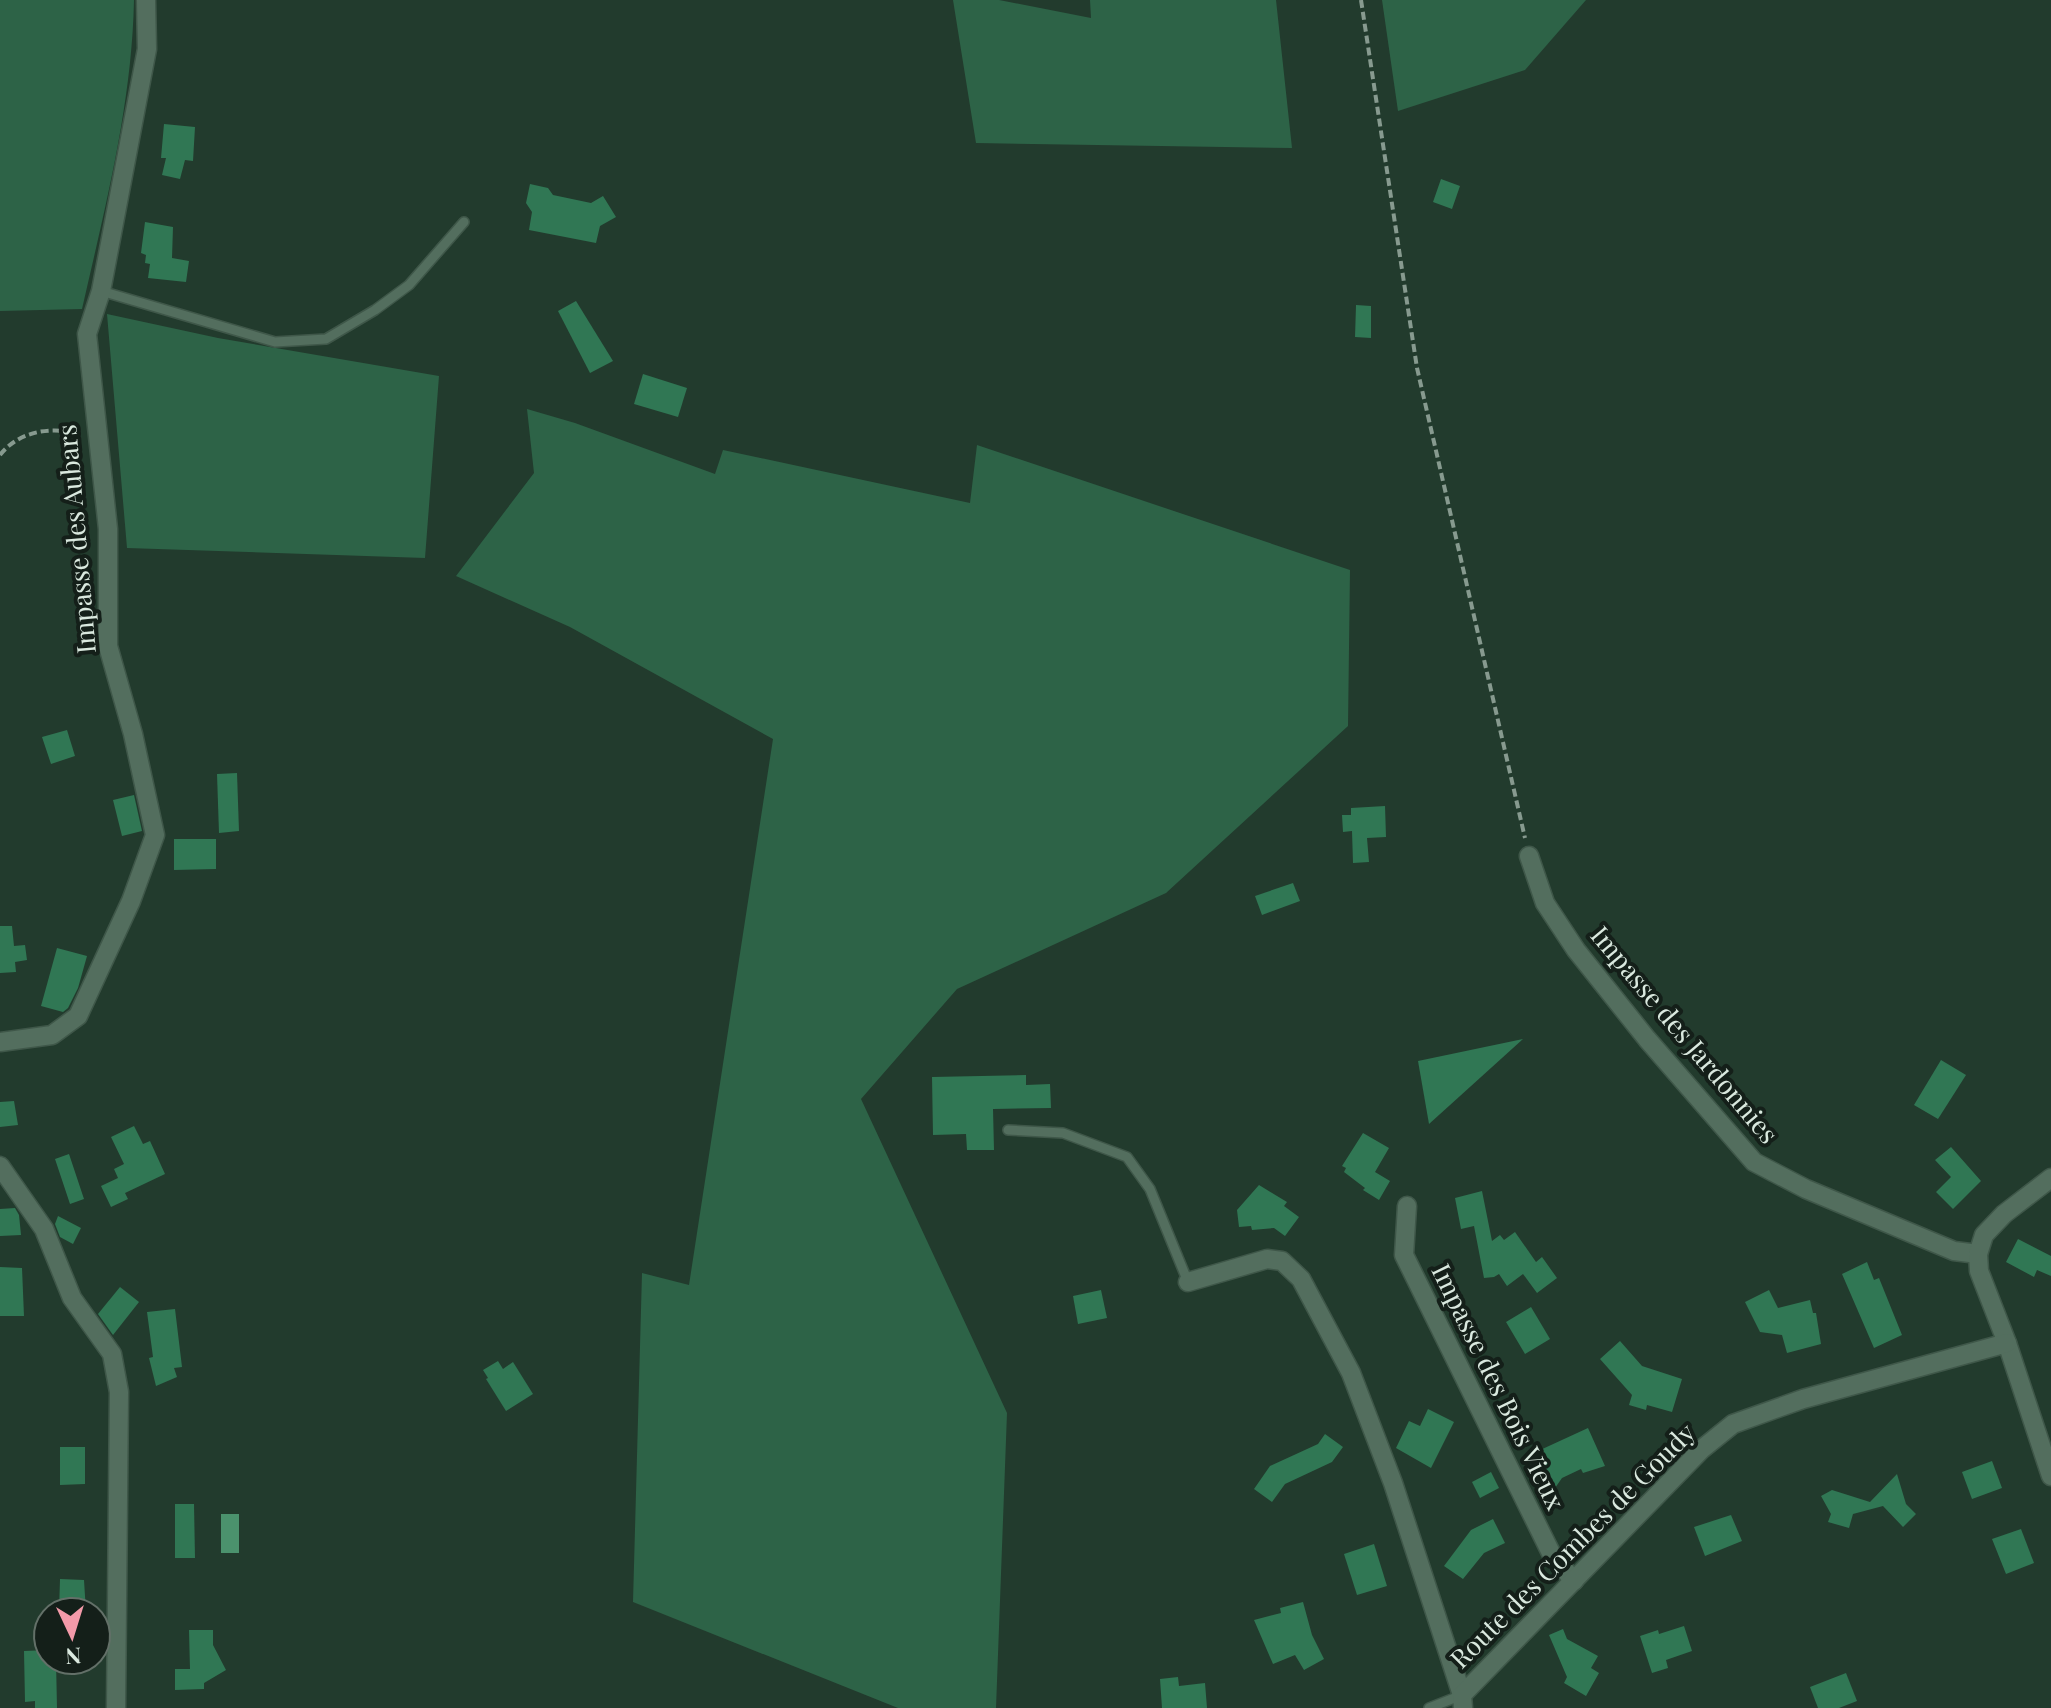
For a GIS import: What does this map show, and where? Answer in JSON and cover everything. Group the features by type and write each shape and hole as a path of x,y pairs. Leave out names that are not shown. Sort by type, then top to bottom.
{"street":[{"name":"Impasse des Aubars","path":"0,1042 52,1035 78,1016 131,901 155,835 133,734 108,646 108,529 87,334 101,291 147,49 146,0"},
{"name":"Impasse des Jardonnies","path":"1529,856 1545,903 1576,950 1647,1039 1754,1162 1806,1189 1954,1251 1978,1254"},
{"path":"0,1166 44,1229 72,1298 112,1354 119,1405 116,1708"},
{"path":"2051,1178 2004,1214 1984,1235 1978,1254 1979,1271 2007,1343 2051,1476"},
{"name":"Impasse des Bois Vieux","path":"1407,1206 1404,1255 1552,1555 1574,1581"},
{"path":"1188,1282 1267,1259 1282,1261 1301,1279 1351,1373 1393,1483 1463,1702"},
{"name":"Route des Combes de Goudy","path":"1463,1702 1574,1581 1702,1449 1733,1424 1803,1399 2007,1343"}],"lane":[{"path":"101,291 275,342 326,339 375,310 409,285 464,222"},
{"path":"1008,1130 1063,1133 1127,1157 1150,1189 1188,1282"},
{"path":"1429,1708 1463,1702"}],"path":[{"path":"1361,0 1417,368 1529,856"},
{"path":"0,455 9,443 38,431 63,429 97,439"}],"shaded area":[{"path":"0,0 134,0 123,117 82,309 0,311"},
{"path":"953,0 999,0 1091,18 1090,0 1276,0 1292,148 976,143"},
{"path":"1382,0 1586,0 1525,70 1398,111"},
{"path":"107,314 218,338 439,376 425,558 127,548"},
{"path":"527,409 575,423 715,474 723,450 970,503 977,445 1350,570 1348,726 1166,893 957,989 861,1099 1007,1413 996,1708 898,1708 633,1602 642,1273 689,1285 773,739 570,627 456,576 534,473"},
{"path":"221,1514 239,1514 239,1553 221,1553"}],"building":[{"path":"164,124 195,127 193,161 185,160 180,179 162,175 166,158 161,158"},
{"path":"1441,179 1460,186 1452,209 1433,202"},
{"path":"530,184 548,188 553,195 591,203 603,196 616,217 600,226 596,243 529,230 532,212 526,203"},
{"path":"145,222 173,227 172,258 189,261 186,282 148,278 150,264 145,263 146,255 141,253"},
{"path":"576,301 613,361 590,373 558,311"},
{"path":"1356,305 1371,306 1371,338 1355,337"},
{"path":"643,374 687,388 678,417 634,404"},
{"path":"67,730 75,756 51,764 42,737"},
{"path":"237,773 239,831 219,833 217,774"},
{"path":"134,795 142,831 122,836 113,800"},
{"path":"1385,806 1386,837 1367,838 1369,862 1353,863 1352,831 1343,832 1342,815 1351,815 1351,808"},
{"path":"174,839 216,839 216,869 174,870"},
{"path":"1293,883 1300,901 1262,915 1255,896"},
{"path":"0,926 12,926 14,946 25,945 27,960 15,962 16,972 0,973"},
{"path":"57,948 87,956 78,988 63,1012 41,1006"},
{"path":"1523,1039 1460,1096 1429,1124 1418,1061"},
{"path":"1941,1060 1966,1075 1938,1119 1914,1105"},
{"path":"1026,1075 1026,1085 1050,1084 1051,1108 993,1109 994,1150 967,1150 966,1134 933,1135 932,1077"},
{"path":"14,1101 18,1125 0,1127 0,1102"},
{"path":"134,1126 143,1144 150,1141 165,1174 125,1193 128,1199 111,1207 101,1186 118,1178 114,1169 124,1164 111,1137"},
{"path":"1363,1133 1389,1148 1375,1172 1390,1181 1379,1200 1363,1190 1365,1188 1344,1172 1346,1168 1342,1166"},
{"path":"1951,1147 1981,1181 1953,1209 1936,1192 1951,1177 1935,1160"},
{"path":"69,1154 84,1199 70,1204 55,1159"},
{"path":"1259,1185 1287,1202 1284,1206 1299,1217 1285,1236 1274,1228 1252,1230 1251,1226 1239,1227 1237,1210"},
{"path":"1482,1191 1492,1241 1500,1235 1504,1240 1515,1232 1536,1262 1542,1257 1557,1278 1537,1293 1523,1274 1507,1286 1499,1274 1484,1278 1474,1226 1461,1229 1455,1198"},
{"path":"15,1208 21,1235 0,1236 0,1209"},
{"path":"58,1216 81,1228 73,1244 60,1237 55,1224"},
{"path":"2018,1239 2051,1256 2051,1276 2037,1270 2034,1277 2006,1262"},
{"path":"1867,1262 1874,1280 1879,1278 1902,1335 1874,1348 1842,1274"},
{"path":"0,1267 22,1268 24,1316 0,1316"},
{"path":"120,1287 139,1302 113,1335 98,1314"},
{"path":"1101,1290 1107,1318 1078,1324 1073,1296"},
{"path":"1769,1290 1778,1308 1810,1300 1813,1313 1816,1313 1821,1344 1787,1353 1782,1335 1760,1332 1745,1302"},
{"path":"1531,1307 1550,1339 1525,1354 1506,1322"},
{"path":"175,1309 182,1367 174,1368 177,1377 156,1386 149,1358 153,1357 147,1312"},
{"path":"1620,1341 1642,1366 1682,1379 1672,1412 1647,1405 1646,1410 1629,1405 1632,1395 1600,1359"},
{"path":"498,1361 503,1369 513,1362 533,1394 506,1411 483,1370"},
{"path":"1428,1409 1454,1422 1431,1468 1396,1448 1409,1421 1420,1426"},
{"path":"1588,1428 1605,1466 1583,1473 1581,1469 1562,1478 1555,1488 1538,1451"},
{"path":"1325,1434 1343,1447 1332,1462 1285,1484 1272,1502 1254,1489 1270,1466 1318,1444"},
{"path":"60,1447 85,1447 85,1484 60,1485"},
{"path":"1992,1461 2002,1488 1972,1499 1962,1472"},
{"path":"1491,1472 1499,1488 1480,1498 1472,1482"},
{"path":"1897,1474 1906,1504 1916,1514 1903,1527 1883,1506 1853,1514 1849,1528 1828,1522 1831,1514 1821,1496 1832,1490 1870,1502"},
{"path":"175,1504 194,1504 195,1558 175,1558"},
{"path":"1731,1515 1742,1541 1705,1556 1694,1527"},
{"path":"1493,1519 1505,1543 1484,1553 1463,1579 1444,1566 1471,1530"},
{"path":"2021,1529 2034,1563 2006,1574 1992,1539"},
{"path":"1374,1544 1387,1586 1357,1595 1344,1554"},
{"path":"60,1579 84,1580 85,1596 59,1596"},
{"path":"1303,1602 1312,1635 1324,1659 1304,1670 1295,1655 1273,1664 1254,1620 1281,1613 1280,1608"},
{"path":"1684,1626 1692,1651 1666,1660 1668,1668 1652,1673 1640,1636"},
{"path":"1563,1629 1567,1639 1598,1656 1591,1668 1599,1673 1586,1696 1564,1683 1567,1677 1549,1635"},
{"path":"189,1630 213,1630 213,1645 226,1670 204,1683 204,1689 175,1690 175,1669 190,1669"},
{"path":"24,1651 32,1651 32,1676 56,1676 57,1708 35,1708 35,1701 25,1702"},
{"path":"1846,1673 1857,1701 1839,1708 1818,1708 1810,1687"},
{"path":"1178,1677 1179,1686 1205,1683 1207,1708 1162,1708 1160,1679"}]}
